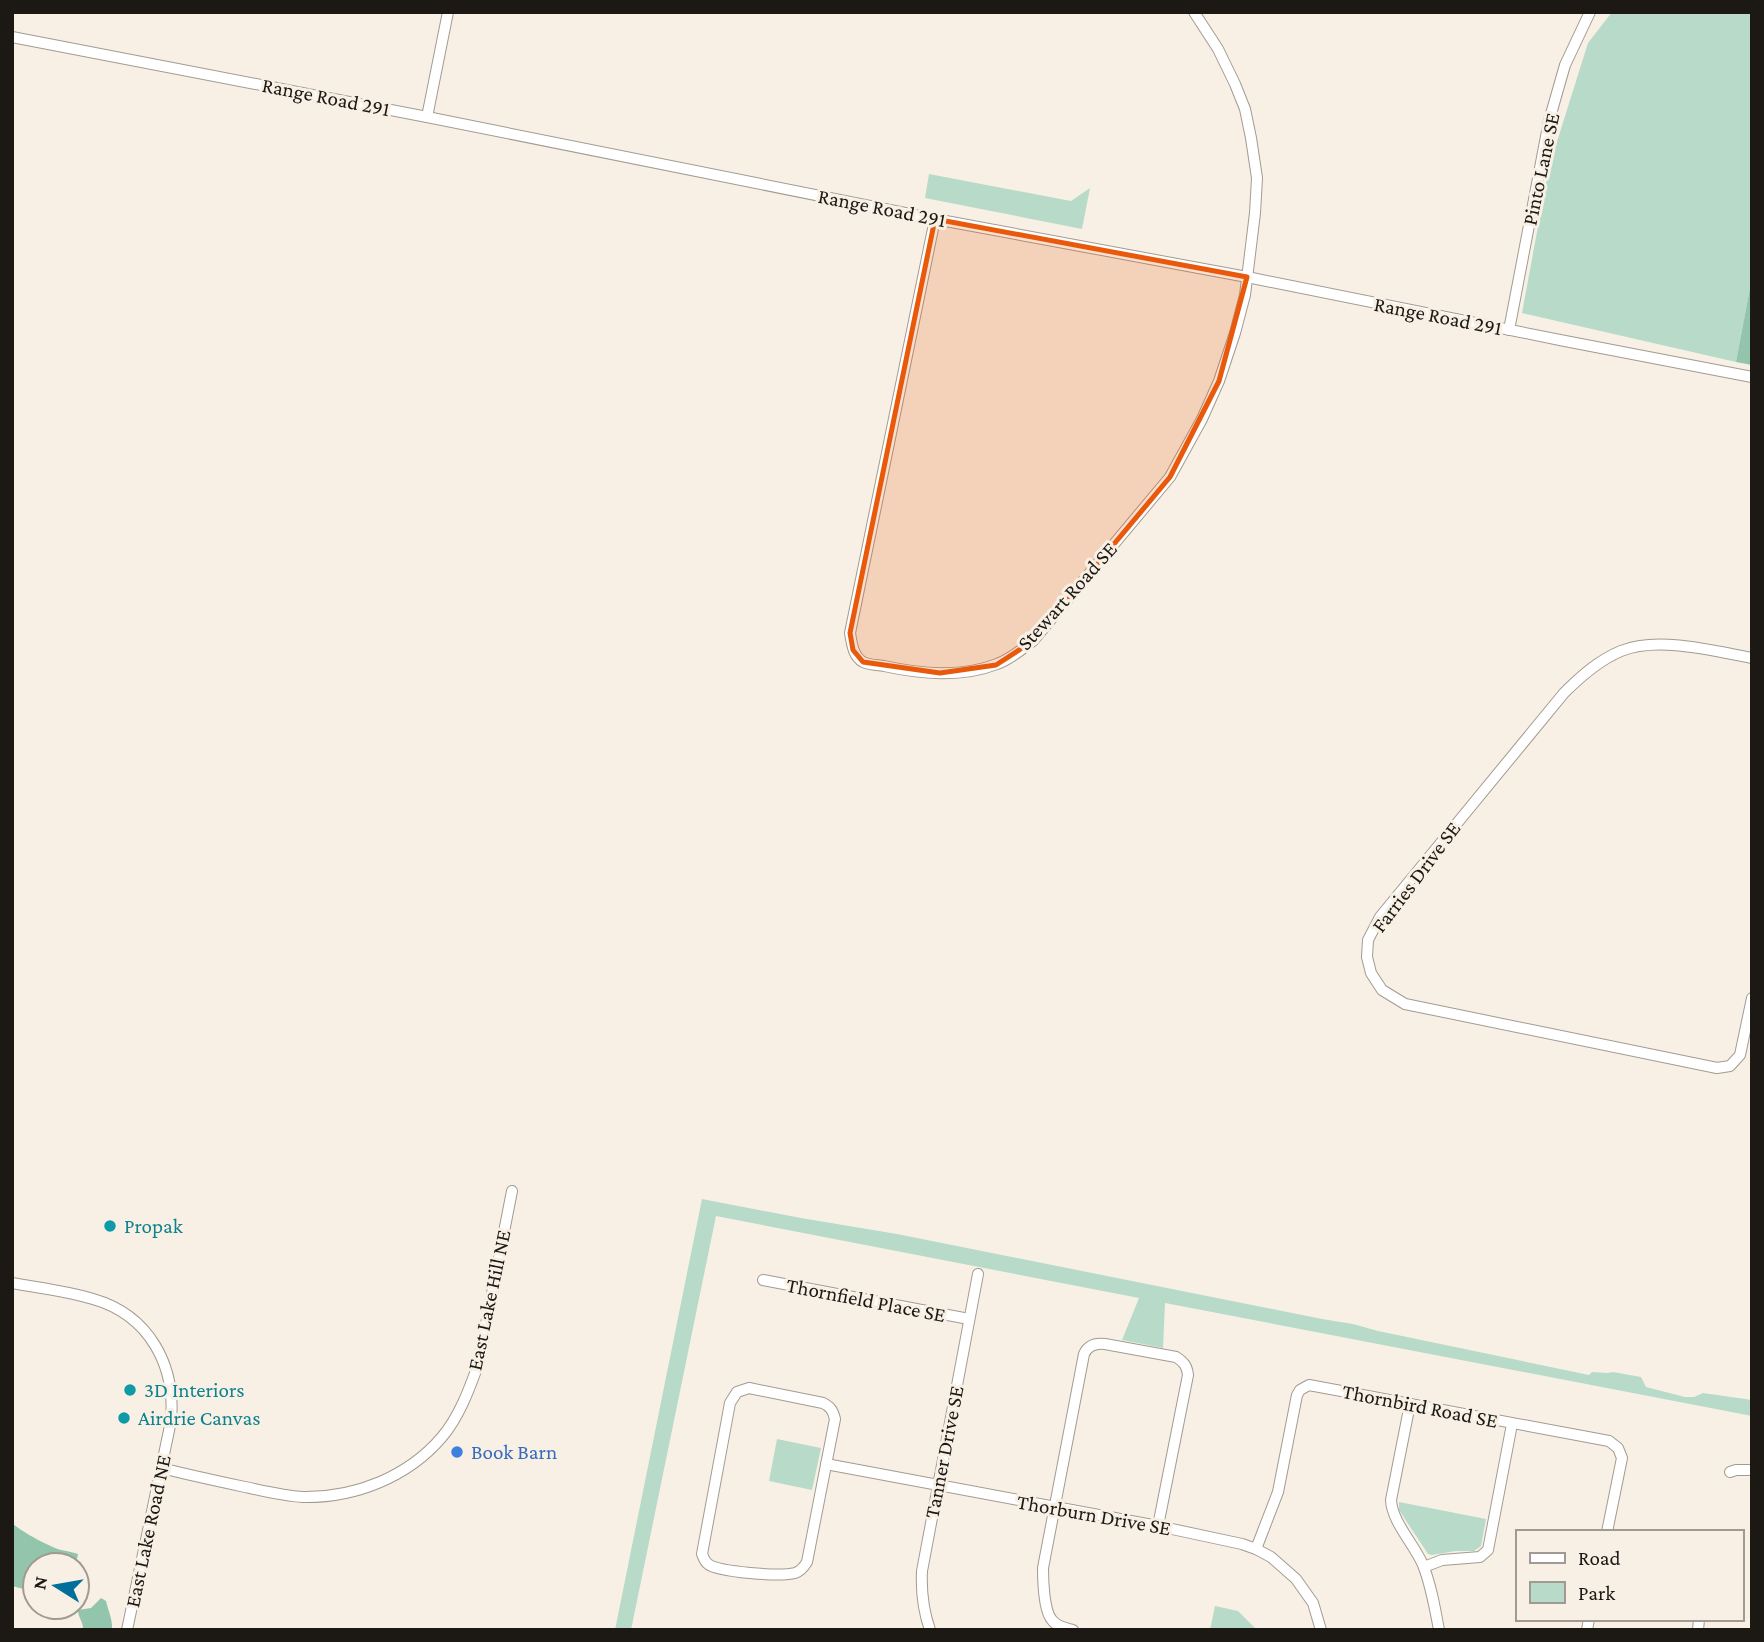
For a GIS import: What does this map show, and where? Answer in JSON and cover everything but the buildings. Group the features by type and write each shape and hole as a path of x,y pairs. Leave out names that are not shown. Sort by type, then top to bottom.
{"street":[{"path":"427,117 448,12"},
{"path":"1194,12 1218,49 1235,84 1245,110 1251,138 1257,178 1247,277"},
{"name":"Pinto Lane SE","path":"1509,330 1549,121 1565,65 1590,12"},
{"name":"Range Road 291","path":"12,37 1752,377"},
{"name":"Stewart Road SE","path":"935,219 850,633 853,650 863,662 914,673 968,671 996,665 1013,657 1033,641 1062,607 1170,477 1202,419 1219,381 1235,333 1247,277"},
{"name":"Farries Drive SE","path":"1752,658 1683,646 1650,646 1624,650 1605,659 1581,676 1564,693 1380,917 1368,940 1367,957 1371,973 1382,990 1405,1004 1717,1068 1730,1066 1740,1055 1752,998"},
{"name":"East Lake Hill NE","path":"161,1468 271,1493 302,1497 328,1496 374,1485 422,1457 443,1436 458,1413 478,1366 512,1191"},
{"name":"Tanner Drive SE","path":"930,1630 924,1607 922,1571 978,1273"},
{"name":"Thornfield Place SE","path":"763,1280 969,1319"},
{"name":"East Lake Road NE","path":"12,1283 93,1298 108,1304 146,1333 159,1350 168,1373 171,1386 171,1421 127,1630"},
{"path":"1073,1630 1059,1626 1051,1620 1043,1583 1044,1560 1084,1353 1087,1348 1099,1343 1176,1357 1185,1364 1187,1370 1157,1526"},
{"name":"Thornbird Road SE","path":"1256,1549 1278,1492 1297,1395 1309,1385 1609,1441 1618,1448 1622,1458 1607,1530"},
{"path":"749,1388 823,1403 831,1408 835,1419 826,1464 807,1562 802,1569 794,1574 751,1573 715,1567 704,1560 702,1547 730,1403 737,1392 749,1388"},
{"path":"1410,1404 1391,1500 1395,1518 1413,1544 1424,1567 1439,1630"},
{"path":"1424,1567 1442,1560 1480,1558 1488,1550 1512,1424"},
{"name":"Thorburn Drive SE","path":"826,1464 1242,1544 1271,1557 1296,1579 1313,1603 1321,1630"},
{"path":"1730,1472 1752,1470"}],"highlighted area":[{"path":"935,219 1247,277 1219,381 1170,477 1033,641 996,665 940,673 863,662 853,650 850,633"}],"green space":[{"path":"1612,12 1752,12 1752,277 1736,362 1522,313 1549,167 1588,43"},
{"path":"929,174 1071,201 1090,188 1082,229 925,198"},
{"path":"1752,277 1752,365 1736,362"},
{"path":"702,1199 897,1234 1353,1324 1589,1375 1592,1372 1613,1372 1641,1377 1646,1387 1685,1397 1703,1393 1752,1400 1752,1416 1165,1303 1163,1348 1122,1340 1139,1298 716,1216 631,1630 615,1630"},
{"path":"777,1439 821,1448 812,1490 769,1481"},
{"path":"1399,1502 1486,1519 1481,1546 1474,1551 1428,1554 1399,1510"},
{"path":"12,1523 28,1534 65,1551 21,1551 21,1588 12,1586"},
{"path":"101,1598 106,1601 112,1630 77,1630 83,1628 81,1621 91,1621 91,1608"},
{"path":"1215,1606 1238,1611 1257,1630 1210,1630"}],"place":[{"name":"Propak","path":"110,1226"},
{"name":"3D Interiors","path":"130,1390"},
{"name":"Airdrie Canvas","path":"124,1418"},
{"name":"Book Barn","path":"457,1452"}]}
